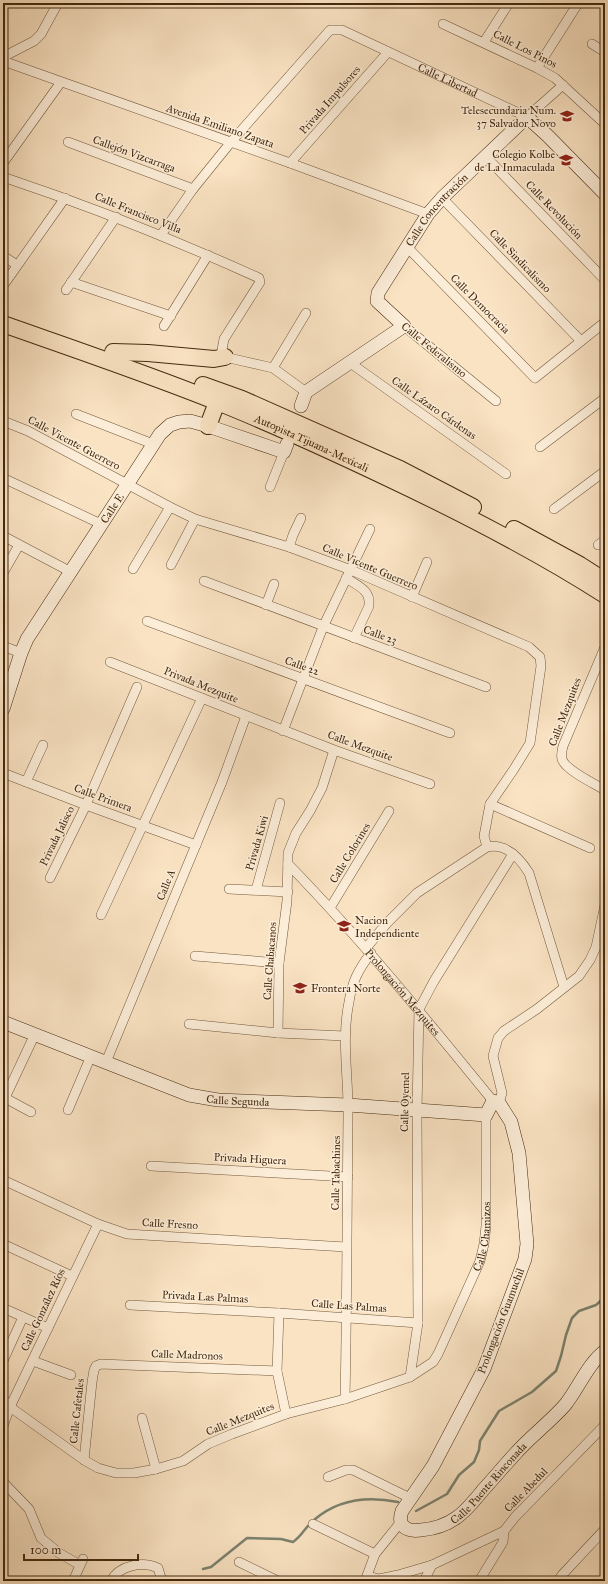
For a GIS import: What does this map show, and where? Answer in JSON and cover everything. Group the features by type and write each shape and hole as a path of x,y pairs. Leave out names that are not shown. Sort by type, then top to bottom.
{"highway":[{"name":"Autopista Tijuana-Mexicali","path":"3,314 242,399 400,469 580,565 604,591"},
{"name":"Autopista Tijuana-Mexicali","path":"3,324 151,376 217,402 314,444 429,497 490,528 604,591"},
{"path":"113,352 148,353 214,359 223,354"},
{"path":"208,426 217,402"}],"street":[{"path":"3,57 34,41 41,34 58,3"},
{"path":"484,42 509,3"},
{"path":"537,68 577,6"},
{"name":"Calle Los Pinos","path":"443,24 466,33 555,78 605,124"},
{"name":"Calle Libertad","path":"230,142 326,34 330,30 335,29 342,30 527,117 548,136 605,194"},
{"path":"592,44 605,52"},
{"name":"Privada Impulsores","path":"290,163 388,52"},
{"name":"Avenida Emiliano Zapata","path":"3,61 290,163 428,214"},
{"path":"3,163 61,82"},
{"name":"Calle Concentración","path":"376,297 428,214 442,198 563,85"},
{"name":"Callejón Vizcarraga","path":"68,142 193,189"},
{"path":"161,235 193,189 230,142"},
{"name":"Calle Revolución","path":"486,157 605,280"},
{"name":"Calle Francisco Villa","path":"3,177 116,217 259,278 260,280 224,339 223,354"},
{"path":"5,283 65,198"},
{"name":"Calle Sindicalismo","path":"442,198 581,341"},
{"path":"66,290 116,217"},
{"name":"Calle Democracia","path":"408,248 535,378 581,341"},
{"path":"164,326 208,255"},
{"path":"3,256 17,265"},
{"path":"71,282 171,316"},
{"name":"Calle Federalismo","path":"376,297 377,302 404,326 496,401"},
{"path":"272,368 306,313"},
{"path":"581,341 605,322"},
{"path":"301,406 306,392 348,362 404,326"},
{"path":"223,354 272,368 306,392"},
{"name":"Calle Lázaro Cárdenas","path":"348,362 506,474"},
{"path":"540,447 605,398"},
{"path":"76,414 153,444"},
{"name":"Calle Vicente Guerrero","path":"3,421 28,431 195,519 289,547 349,574 412,597 529,647 540,657 542,666 530,743 490,804 484,836 487,848"},
{"name":"Calle E","path":"3,709 27,639 160,434 170,425 190,421 286,448"},
{"path":"270,487 286,448"},
{"path":"554,509 604,473"},
{"path":"3,478 101,524"},
{"path":"133,569 170,507"},
{"path":"289,547 301,518"},
{"path":"172,565 195,519"},
{"path":"283,731 324,627 370,529"},
{"path":"3,536 71,572"},
{"path":"3,573 19,545"},
{"path":"412,597 427,562"},
{"path":"349,574 365,590 370,600 369,606 354,638"},
{"name":"Calle 23","path":"204,581 486,687"},
{"path":"266,605 274,584"},
{"name":"Calle 22","path":"147,621 450,733"},
{"path":"3,646 21,653"},
{"name":"Calle Mezquites","path":"605,647 561,753 562,760 568,768 605,790"},
{"name":"Privada Mezquite","path":"110,662 283,731"},
{"name":"Privada Jalisco","path":"50,878 86,805 137,687"},
{"path":"101,915 202,698"},
{"name":"Calle A","path":"106,1062 222,782 246,716"},
{"name":"Calle Mezquite","path":"283,731 430,784"},
{"path":"26,782 43,745"},
{"name":"Calle Chabacanos","path":"278,1033 279,963 288,892 288,853 291,843 322,788 334,750"},
{"name":"Calle Primera","path":"3,773 86,805 196,844"},
{"name":"Privada Kiwi","path":"256,890 280,803"},
{"path":"490,804 590,848"},
{"name":"Calle Colorines","path":"330,908 389,811"},
{"path":"487,848 495,846 502,847 521,860 528,873 564,987"},
{"name":"Calle Tabachines","path":"345,1399 348,1105 345,1036 348,1003 354,981 360,968 387,923 417,893 487,848"},
{"name":"Calle Oyemel","path":"410,1377 418,1323 417,1111 419,1009 438,974 514,854"},
{"name":"Prolongación Mezquites","path":"288,864 369,951 496,1102"},
{"path":"229,889 288,892"},
{"path":"496,1102 502,1093 493,1056 498,1038 504,1031 537,1008 578,976 590,960 599,937 605,905"},
{"path":"195,956 279,963"},
{"name":"Calle Segunda","path":"3,1022 189,1095 203,1098 218,1100 348,1105 486,1115"},
{"path":"189,1024 278,1033 345,1036"},
{"path":"31,1112 4,1100 35,1034"},
{"path":"68,1110 91,1056"},
{"name":"Calle Chamizos","path":"433,1362 480,1261 486,1226 486,1115 496,1102"},
{"name":"Prolongación Guamuchil","path":"400,1523 402,1510 433,1466 484,1369 525,1259 527,1244 519,1153 511,1122 496,1102"},
{"name":"Privada Higuera","path":"151,1166 348,1177"},
{"name":"Calle Fresno","path":"3,1180 98,1224 127,1234 346,1247"},
{"name":"Calle González Ríos","path":"3,1426 10,1407 98,1224"},
{"path":"3,1244 72,1276"},
{"name":"Privada Las Palmas","path":"130,1305 279,1313"},
{"path":"3,1308 48,1328"},
{"path":"279,1313 277,1370 286,1414"},
{"name":"Calle Las Palmas","path":"279,1313 418,1323"},
{"path":"4,1355 23,1317"},
{"name":"Calle Puente Rinconada","path":"400,1523 405,1528 415,1531 425,1530 446,1524 457,1518 471,1505 516,1452 565,1404 596,1359 605,1351"},
{"path":"33,1361 71,1375"},
{"name":"Calle Mezquites","path":"3,1399 10,1407 84,1460 98,1468 116,1473 134,1473 156,1469 183,1461 208,1444 286,1414 345,1399 410,1377 433,1362"},
{"name":"Calle Madronos","path":"96,1366 102,1364 277,1370"},
{"name":"Calle Cafetales","path":"84,1460 92,1382 96,1366"},
{"path":"142,1418 156,1469"},
{"name":"Calle Abedul","path":"479,1581 503,1542 504,1531 515,1517 605,1425"},
{"path":"328,1477 346,1470 353,1470 410,1498"},
{"path":"3,1482 29,1508 41,1538 59,1553 82,1562 73,1581"},
{"path":"400,1523 375,1554 366,1579 379,1579 398,1575 432,1565 504,1531"},
{"path":"313,1524 375,1554"},
{"path":"558,1581 605,1529"},
{"path":"239,1562 278,1581"},
{"path":"111,1581 118,1572 124,1568 145,1565 152,1565 158,1568 162,1581"},
{"path":"424,1581 432,1565"}],"waterway":[{"path":"605,1205 602,1212 605,1223"},
{"path":"416,1511 447,1494 459,1475 474,1462 479,1450 480,1441 499,1411 532,1392 556,1371 572,1318 579,1311 596,1305 605,1297"},
{"path":"203,1569 211,1567 247,1538 281,1539 293,1542 314,1520 333,1507 343,1503 376,1499 398,1502"}],"place":[{"name":"Telesecundaria Num. 37 Salvador Novo","path":"567,116"},
{"name":"Colegio Kolbe de La Inmaculada","path":"566,160"},
{"name":"Nacion Independiente","path":"344,926"},
{"name":"Frontera Norte","path":"300,988"}]}
